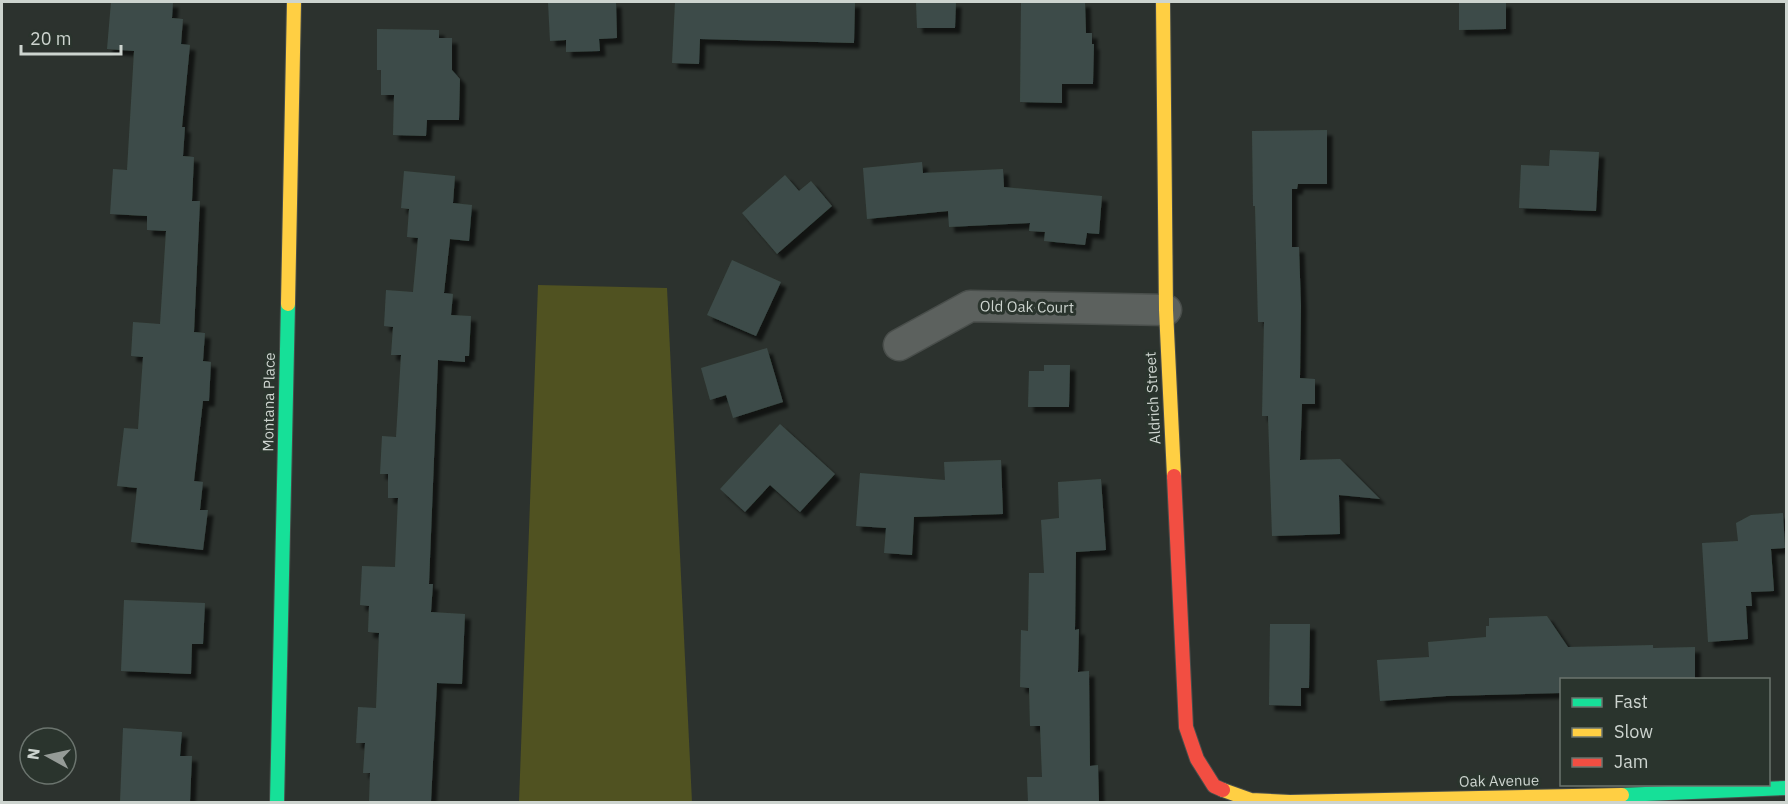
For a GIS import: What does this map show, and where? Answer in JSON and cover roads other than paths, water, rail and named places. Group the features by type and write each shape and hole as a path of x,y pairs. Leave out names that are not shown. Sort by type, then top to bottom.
{"street":[{"name":"Montana Place","path":"277,802 294,2"},
{"name":"Aldrich Street","path":"1163,2 1166,310 1186,727 1197,759 1214,786"},
{"name":"Old Oak Court","path":"899,345 970,306 1166,310"},
{"name":"Oak Avenue","path":"1214,786 1251,800 1290,802 1670,798 1786,788"}]}
